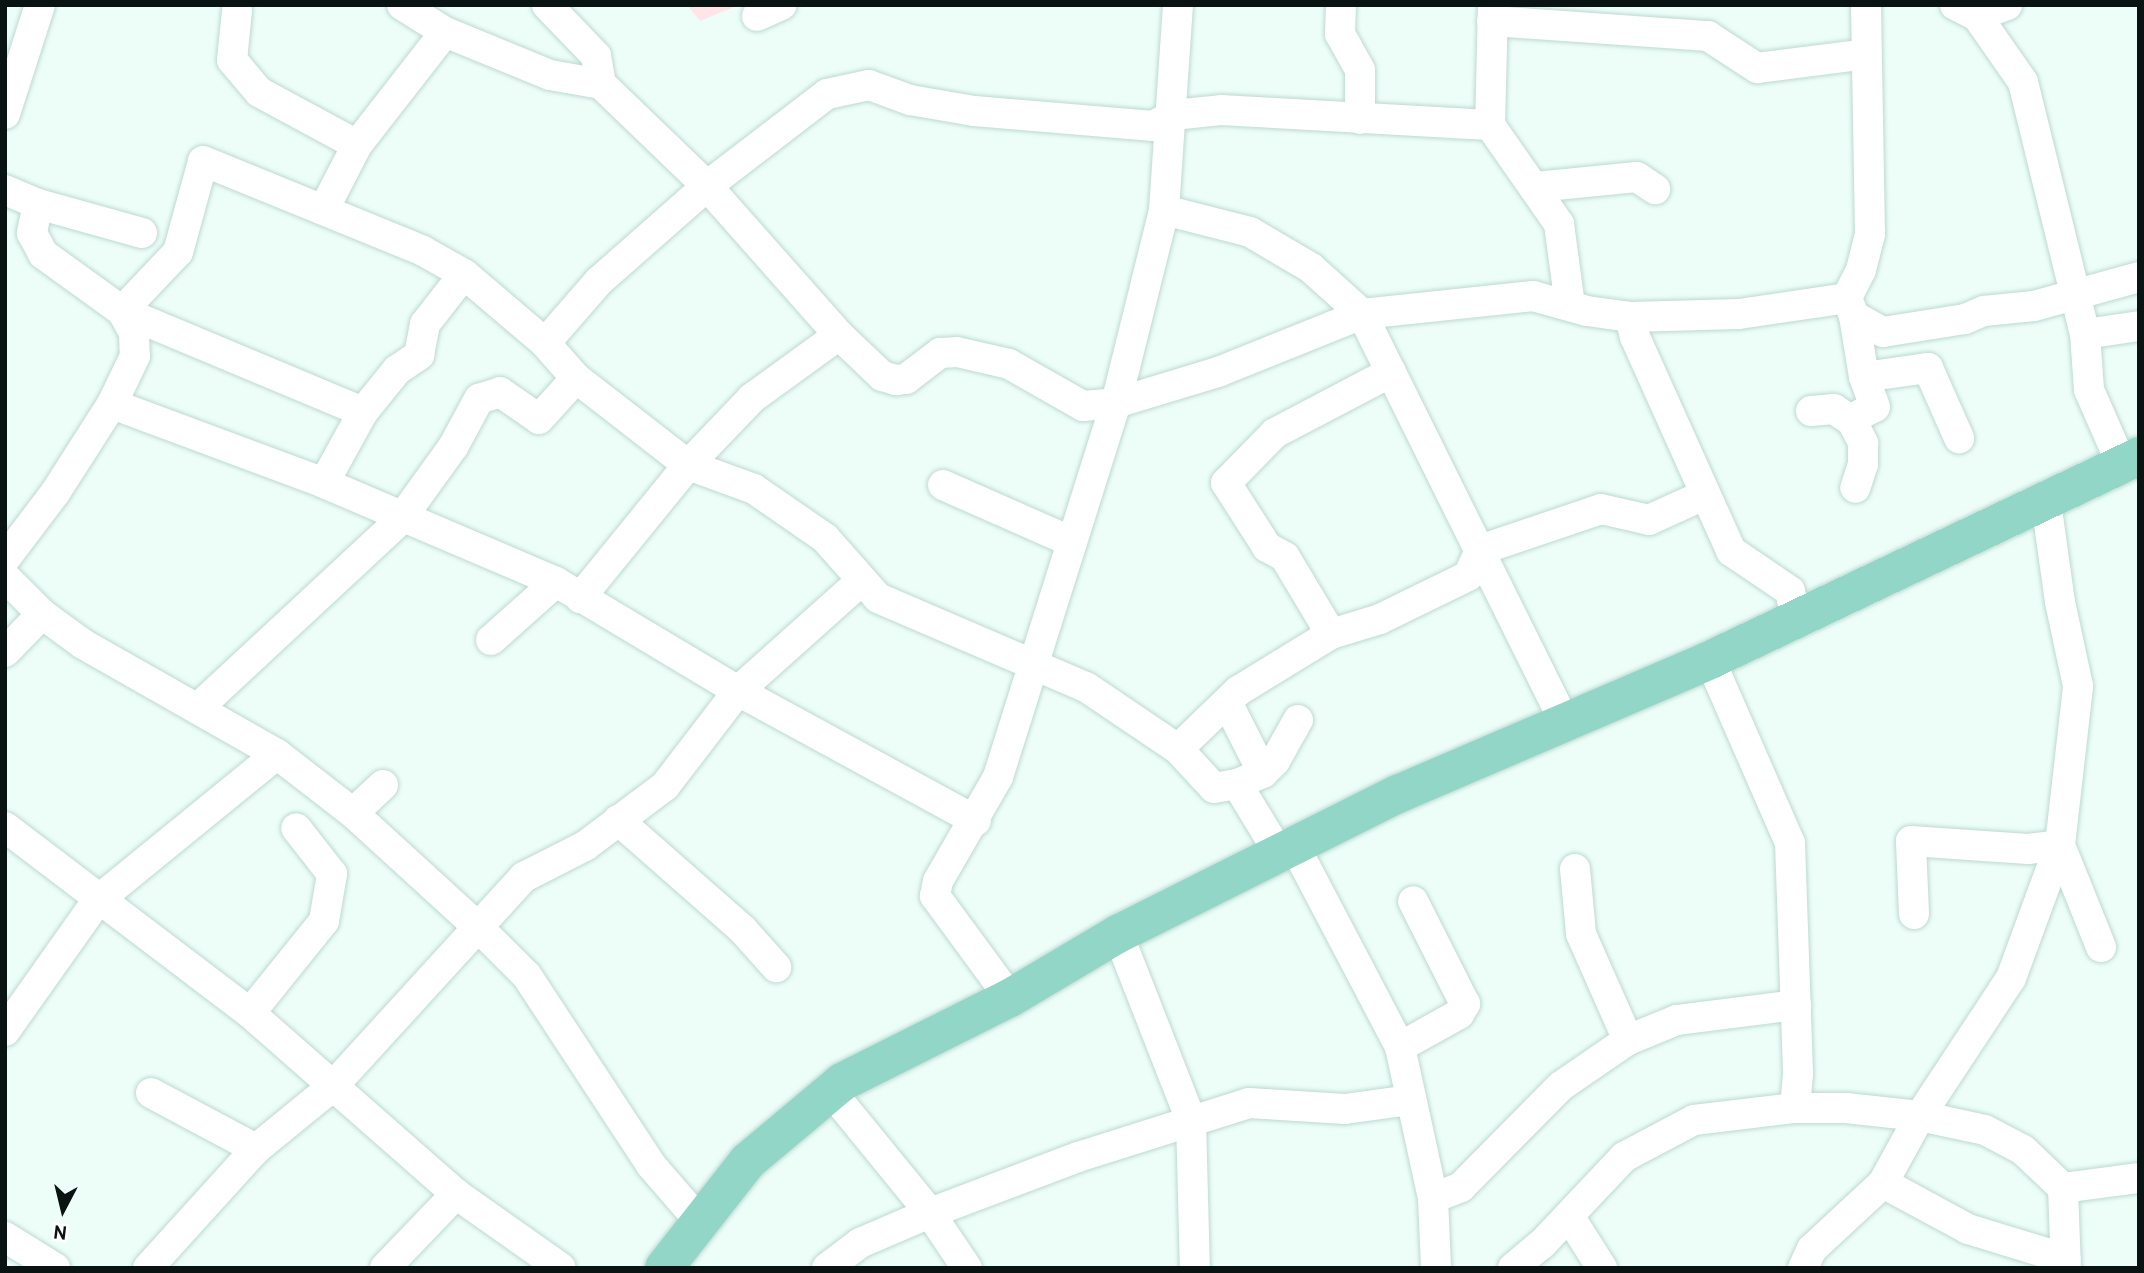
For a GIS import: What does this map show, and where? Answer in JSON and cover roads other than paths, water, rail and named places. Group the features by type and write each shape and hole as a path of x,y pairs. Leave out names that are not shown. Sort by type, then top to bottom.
{"main road":[{"path":"664,1268 748,1161 829,1089 1010,998 1118,934 1398,794 1566,725 1710,660 2130,460"}],"street":[{"path":"5,114 40,5"},
{"path":"402,5 445,32 550,75 601,85 707,186 839,335 882,376 906,379 940,353 957,352 1009,364 1083,406 1116,403 1218,372 1362,314 1533,296 1630,317 1851,307 1883,332 1965,319 1984,311 2034,306 2139,277"},
{"path":"547,5 596,56 601,85"},
{"path":"1010,998 935,896 938,881 976,821 998,777 1116,403 1164,210 1173,115 1178,5"},
{"path":"1341,5 1340,34 1360,70 1360,119"},
{"path":"1856,488 1863,443 1855,426 1855,417 1875,407 1864,377 1851,307 1870,234 1866,5"},
{"path":"1966,11 2007,5"},
{"path":"1966,11 2024,82 2085,334 2089,390 2130,460"},
{"path":"237,12 232,60 259,92 357,145"},
{"path":"1570,305 1559,224 1536,187 1490,125 1492,13 1708,36 1757,68 1866,54"},
{"path":"324,209 357,145 445,32"},
{"path":"545,343 599,281 707,186 827,94 869,85 910,100 974,111 1153,126 1173,115 1221,110 1490,125"},
{"path":"122,311 178,252 203,161 423,251 464,274 545,343 576,378 688,465 754,489 825,538 878,598 1086,687 1178,749 1214,788 1250,779 1297,720"},
{"path":"1536,187 1637,177 1655,189"},
{"path":"5,190 38,204 142,233"},
{"path":"38,204 32,233 43,254 122,311 363,412"},
{"path":"1164,210 1250,232 1311,268 1362,314 1566,725"},
{"path":"324,483 363,412 397,370 419,355 425,324 464,274"},
{"path":"5,559 55,493 112,404 135,356 134,333 122,311"},
{"path":"1630,317 1634,337 1731,551 1790,591 1796,619"},
{"path":"2085,334 2139,326"},
{"path":"491,640 568,590 752,398 839,335"},
{"path":"1864,377 1928,368 1959,438"},
{"path":"1331,634 1285,557 1267,547 1226,483 1275,433 1391,372"},
{"path":"199,707 401,519 453,447 479,399 500,392 539,419 576,378"},
{"path":"112,404 324,483 568,590 738,691 976,821"},
{"path":"1811,411 1834,409 1855,426"},
{"path":"943,485 1072,542"},
{"path":"1178,749 1228,704 1238,691 1331,634 1380,619 1468,576 1480,550 1601,509 1648,520 1704,495"},
{"path":"1803,1268 1812,1249 1883,1183 1920,1116 2011,978 2060,845 2078,686 2060,602 2046,502"},
{"path":"5,577 42,614 83,644 199,707 277,754 353,813 480,929 527,975 651,1165 701,1223"},
{"path":"148,1268 256,1149 333,1086 480,929 524,877 585,846 665,786 738,691 862,580"},
{"path":"5,652 42,614"},
{"path":"1710,660 1787,827 1796,1004 1795,1108"},
{"path":"1228,704 1250,779 1400,1047 1433,1198 1436,1268"},
{"path":"5,1031 97,901 277,754"},
{"path":"353,813 383,785"},
{"path":"618,820 743,930 776,967"},
{"path":"5,827 97,901 250,1013 456,1194 561,1268"},
{"path":"250,1013 324,921 332,874 296,828"},
{"path":"1914,914 1911,841 2028,849 2060,845"},
{"path":"2060,845 2101,947"},
{"path":"1575,869 1580,934 1628,1040"},
{"path":"1400,1047 1460,1014 1465,1004 1413,901"},
{"path":"1118,934 1191,1120 1195,1268"},
{"path":"1433,1198 1461,1187 1562,1086 1628,1040 1677,1020 1796,1004"},
{"path":"829,1089 930,1213 967,1268"},
{"path":"150,1093 256,1149"},
{"path":"827,1268 860,1243 930,1213 1191,1120 1249,1103 1345,1109 1411,1100"},
{"path":"1513,1268 1569,1216 1624,1157 1694,1120 1795,1108 1846,1108 1920,1116 1985,1130 2024,1150 2063,1188 2066,1263 1968,1229 1883,1183"},
{"path":"2063,1188 2139,1178"},
{"path":"385,1268 456,1194"},
{"path":"1569,1216 1602,1268"},
{"path":"5,1237 55,1268"}]}
